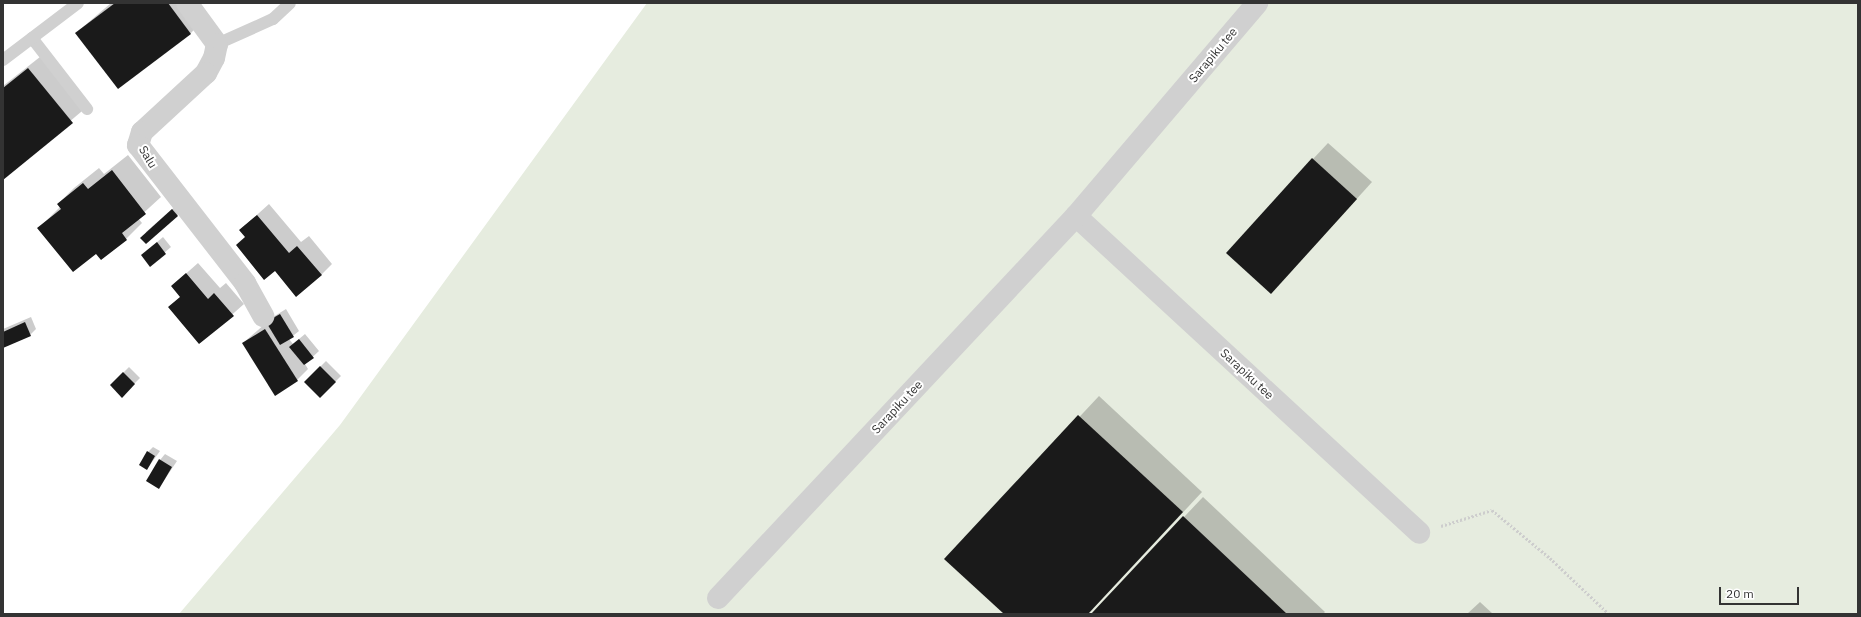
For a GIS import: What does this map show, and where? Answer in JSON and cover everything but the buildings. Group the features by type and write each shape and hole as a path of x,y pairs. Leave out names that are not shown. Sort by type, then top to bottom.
{"street":[{"path":"187,3 217,44"},
{"name":"Sarapiku tee","path":"718,598 1076,216 1257,3"},
{"name":"Salu","path":"217,44 206,73 142,132 138,145 245,283 263,316"},
{"name":"Sarapiku tee","path":"1076,216 1419,533"}],"lane":[{"path":"3,60 78,3"},
{"path":"217,44 273,20 290,3"},
{"path":"32,38 87,109"}],"path":[{"path":"1419,533 1492,510 1550,558 1609,614"}],"shaded area":[{"path":"647,3 1858,3 1858,614 179,614 340,425"}]}
